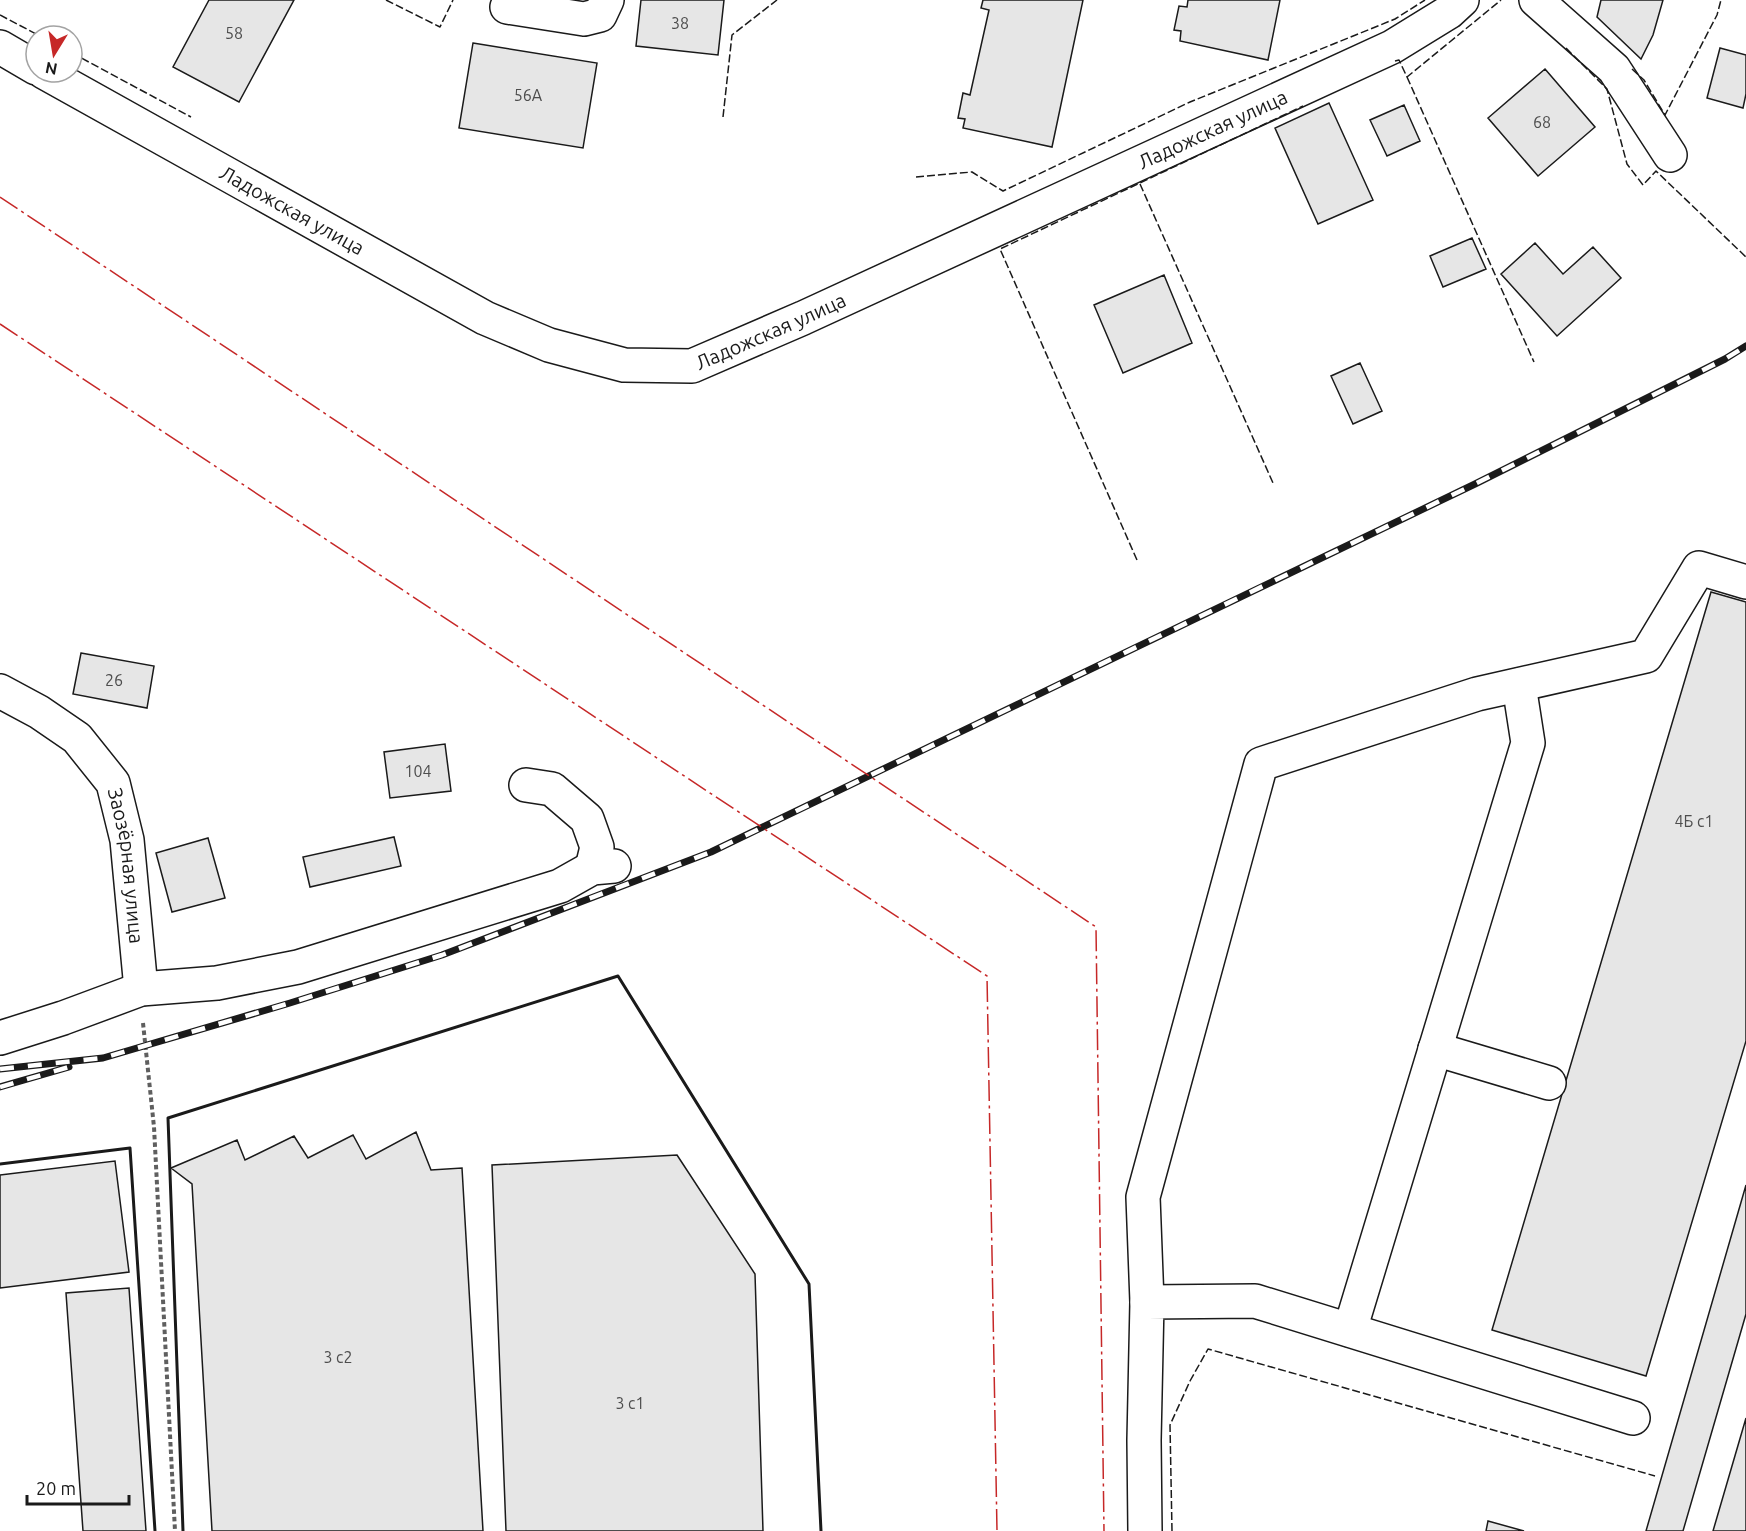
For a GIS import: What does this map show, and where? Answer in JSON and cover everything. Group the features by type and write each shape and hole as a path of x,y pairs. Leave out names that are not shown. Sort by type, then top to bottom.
{"street":[{"path":"507,7 584,19 600,15 607,0"},
{"name":"Ладожская улица","path":"66,84 485,318 549,345 624,365 692,366 802,318 1392,47 1449,12 1462,0"},
{"path":"1536,0 1614,69 1670,155"},
{"path":"0,47 24,61"},
{"path":"1145,1531 1147,1302 1143,1197 1261,764 1478,694 1646,656 1699,568 1746,582"},
{"path":"1350,1330 1528,743 1519,685"},
{"name":"Заозёрная улица","path":"0,691 39,712 77,738 113,783 127,840 141,989"},
{"path":"0,1038 141,989 217,983 298,967 560,886 603,867 587,819 552,789 526,785"},
{"path":"1436,1049 1549,1083"},
{"path":"1147,1302 1256,1301 1633,1418"}],"path":[{"path":"141,989 154,1127 175,1531"}],"building":[{"path":"209,0 294,0 239,102 173,67"},
{"path":"641,0 724,0 718,55 636,46"},
{"path":"983,0 1083,0 1052,147 963,128 965,119 958,118 963,93 970,95 989,10 981,8"},
{"path":"1188,0 1280,0 1268,60 1180,41 1181,31 1174,30 1179,6 1187,7"},
{"path":"1601,0 1663,0 1653,35 1641,59 1597,17"},
{"path":"473,43 597,63 583,148 459,128"},
{"path":"1720,48 1746,55 1746,94 1743,108 1707,98"},
{"path":"1545,69 1595,127 1538,176 1488,118"},
{"path":"1329,103 1373,200 1318,224 1275,128"},
{"path":"1404,105 1420,141 1387,156 1370,120"},
{"path":"1472,238 1486,269 1443,287 1430,256"},
{"path":"1535,243 1563,274 1593,247 1621,278 1557,336 1501,274"},
{"path":"1164,275 1192,343 1123,373 1094,305"},
{"path":"1360,363 1382,411 1353,424 1331,376"},
{"path":"1711,592 1746,602 1746,1041 1646,1376 1492,1330"},
{"path":"81,653 154,666 147,708 73,694"},
{"path":"445,744 451,791 390,798 384,752"},
{"path":"394,837 401,866 310,887 303,857"},
{"path":"208,838 225,898 172,912 156,853"},
{"path":"416,1132 431,1170 462,1168 483,1531 212,1531 192,1184 171,1168 237,1140 245,1160 294,1136 308,1158 353,1135 366,1159"},
{"path":"677,1155 755,1274 763,1531 506,1531 492,1165"},
{"path":"115,1161 129,1272 0,1288 0,1175"},
{"path":"1746,1185 1746,1314 1683,1531 1646,1531"},
{"path":"129,1288 146,1531 83,1531 66,1293"},
{"path":"1746,1418 1746,1531 1713,1531"},
{"path":"1488,1521 1524,1531 1486,1531"}],"railway":[{"path":"0,1069 103,1058 290,1003 442,955 711,852 1475,484 1725,359 1746,346"},
{"path":"0,1087 69,1067"}],"fence":[{"path":"386,0 440,27 453,0"},
{"path":"723,117 732,35 777,0"},
{"path":"916,177 972,172 1003,191 1190,102 1395,19 1425,0"},
{"path":"1395,61 1399,60 1407,77 1501,0"},
{"path":"1632,69 1644,80 1665,115 1717,15 1721,0"},
{"path":"0,15 24,28"},
{"path":"1566,48 1607,89 1627,164 1643,185 1656,171 1746,257"},
{"path":"84,59 191,117"},
{"path":"1407,77 1534,362"},
{"path":"1137,560 1000,249 1303,106"},
{"path":"1140,184 1273,483"},
{"path":"1172,1531 1170,1425 1208,1349 1655,1476"}],"wall":[{"path":"183,1531 168,1118 618,976 809,1284 821,1531"},
{"path":"0,1164 130,1148 155,1531"}],"power":[{"path":"0,197 1096,927 1104,1531"},
{"path":"0,324 987,976 997,1531"}]}
